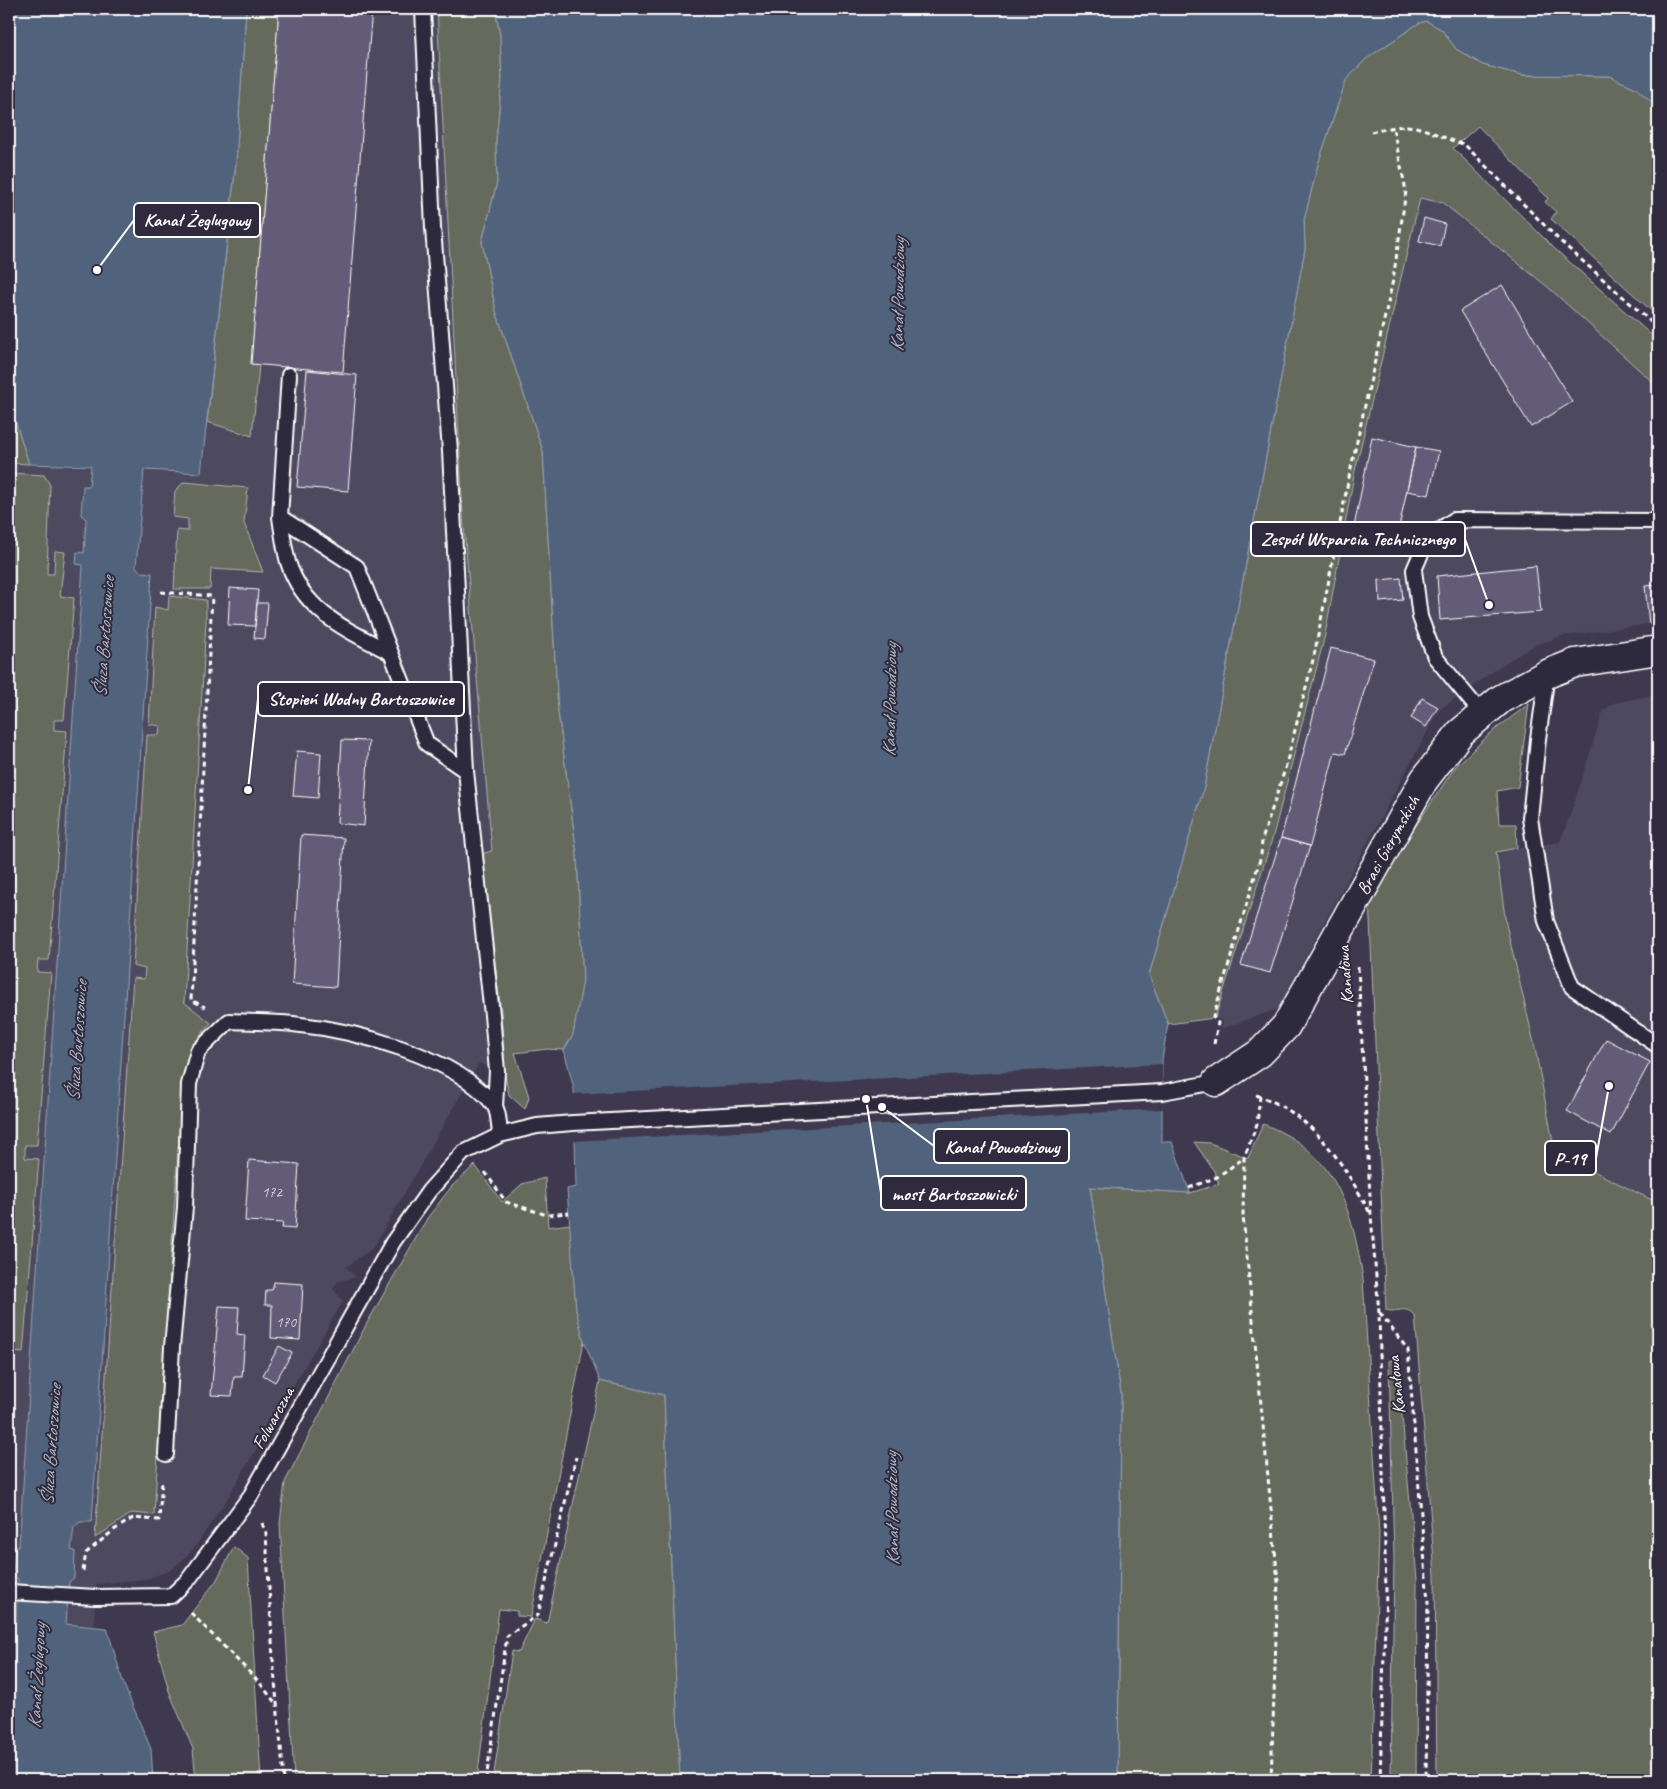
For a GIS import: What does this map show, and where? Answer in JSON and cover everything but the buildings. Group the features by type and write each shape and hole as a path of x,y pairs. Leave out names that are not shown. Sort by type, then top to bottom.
{"street":[{"name":"Braci Gierymskich","path":"1216,1082 1260,1053 1286,1026 1424,780 1460,733 1501,699 1547,674 1575,663 1658,650"}],"lane":[{"path":"423,9 433,228 450,451 466,771 492,1015 497,1072 495,1107 500,1134"},
{"path":"289,375 280,517 288,563 305,596 330,620 391,653"},
{"path":"280,517 357,567 427,744 466,771"},
{"path":"1482,714 1435,657 1420,617 1414,570 1428,537 1454,520 1658,521"},
{"path":"1547,674 1530,818 1546,921 1572,987 1658,1046"},
{"path":"166,1454 172,1347 185,1207 188,1084 198,1051 229,1021 294,1024 364,1037 429,1059 469,1080 495,1107"},
{"name":"Braci Gierymskich","path":"573,1123 1162,1092 1216,1082"},
{"name":"Folwarczna","path":"171,1596 188,1580 251,1495 394,1242 429,1191 463,1153 500,1134 537,1126 573,1123"},
{"path":"9,1592 95,1597 171,1596"}],"path":[{"path":"1371,132 1406,126 1424,130 1448,141 1464,144 1559,240 1658,328"},
{"path":"1213,1017 1261,856 1262,840 1285,769 1314,656 1349,477 1393,280 1406,191 1393,128"},
{"path":"161,592 212,596 191,1000 229,1021"},
{"name":"Kanałowa","path":"1358,962 1371,1215 1379,1313 1408,1350 1428,1602 1426,1780"},
{"path":"1216,1082 1282,1105 1313,1129 1348,1171 1371,1215"},
{"path":"1260,1096 1257,1124 1244,1158 1243,1216 1248,1287 1278,1582 1271,1780"},
{"path":"1189,1188 1217,1176 1244,1158"},
{"path":"484,1171 506,1202 547,1215 569,1213"},
{"path":"1379,1313 1386,1591 1380,1780"},
{"path":"83,1576 86,1553 114,1530 133,1518 158,1520 166,1454"},
{"path":"486,1780 507,1636 538,1615 576,1457"},
{"path":"251,1495 266,1533 284,1780"},
{"path":"171,1596 188,1610 259,1682 278,1706"}],"shaded area":[{"path":"246,9 437,9 463,516 512,1079 479,1063 373,1248 346,1267 356,1277 337,1282 333,1289 343,1301 227,1499 193,1550 171,1570 147,1579 96,1584 94,1625 9,1623 9,463 201,473 236,162"},
{"path":"1420,197 1443,203 1549,288 1658,387 1658,585 1645,586 1649,624 1563,636 1535,645 1505,663 1439,710 1278,1009 1221,1029 1223,1021 1215,1018 1273,836 1325,635 1354,475"},
{"path":"1658,694 1658,1203 1555,1152 1534,1043 1506,924 1496,852 1560,842 1603,711 1614,703"}],"green space":[{"path":"246,9 279,9 251,364 259,365 252,436 207,422 236,162"},
{"path":"437,9 495,9 500,35 502,79 496,141 497,183 482,242 496,311 543,451 558,711 577,854 583,981 573,1035 564,1050 547,1049 515,1053 529,1097 525,1109 509,1095 505,1076 501,1011 481,854 492,851 463,516"},
{"path":"1427,21 1442,30 1456,49 1483,65 1522,75 1609,76 1636,88 1658,108 1658,317 1551,219 1556,212 1545,202 1548,198 1478,126 1453,148 1556,250 1658,341 1658,387 1549,288 1443,203 1420,198 1354,475 1325,635 1273,836 1215,1018 1168,1024 1149,975 1204,787 1305,249 1304,220 1318,164 1346,80 1366,59 1419,23"},
{"path":"9,401 29,464 9,463"},
{"path":"9,473 44,475 50,485 47,574 54,574 55,551 65,552 60,596 74,598 64,720 54,720 54,730 67,731 49,960 38,960 37,972 51,973 37,1145 25,1145 25,1158 39,1159 23,1353 13,1352 13,1359 9,1361"},
{"path":"184,482 248,488 244,523 263,572 211,569 210,589 174,589 177,530 188,531 188,519 173,517 175,491"},
{"path":"169,596 206,600 184,1002 211,1023 198,1039 190,1054 182,1090 154,1515 132,1513 95,1538 133,978 144,979 145,969 133,966 147,735 159,735 160,726 149,724 155,607 168,610"},
{"path":"1529,704 1518,787 1497,791 1499,824 1516,824 1517,848 1496,852 1506,924 1534,1043 1555,1152 1658,1203 1658,1780 1437,1780 1435,1575 1415,1315 1407,1310 1386,1310 1369,896 1455,767 1493,731"},
{"path":"1263,1124 1288,1136 1308,1150 1324,1167 1337,1186 1346,1207 1359,1253 1363,1279 1379,1534 1371,1780 1118,1780 1121,1394 1090,1187 1190,1193 1219,1184 1214,1171 1194,1142 1210,1143 1248,1158"},
{"path":"475,1165 502,1202 522,1184 545,1178 548,1227 570,1224 576,1310 584,1341 531,1617 517,1616 517,1611 499,1609 477,1780 294,1780 280,1523 285,1482 367,1323 428,1217 452,1186"},
{"path":"1394,1359 1397,1362 1417,1579 1416,1780 1391,1780 1394,1558 1389,1361"},
{"path":"600,1381 664,1395 680,1780 493,1780 512,1651 519,1652 535,1619 547,1623"},
{"path":"234,1547 248,1558 261,1780 196,1780 193,1749 169,1691 153,1632 182,1625 216,1581"}],"water":[{"name":"Śluza Bartoszowice","path":"9,9 246,9 236,162 201,473 144,470 136,567 141,572 152,573 92,1522 80,1522 74,1527 71,1550 75,1551 74,1578 69,1582 66,1624 107,1628 124,1685 151,1749 153,1780 9,1780 9,1623 16,1622 18,1579 13,1575 15,1546 19,1546 83,565 76,564 77,552 84,553 86,519 81,515 83,486 89,486 91,466 29,464 9,401"},
{"path":"495,9 1658,9 1658,108 1636,88 1609,76 1522,75 1483,65 1456,49 1442,30 1427,21 1419,23 1366,59 1346,80 1318,164 1304,220 1305,249 1204,787 1149,975 1168,1024 1162,1060 1162,1142 1172,1142 1190,1193 1090,1187 1121,1394 1118,1780 680,1780 664,1395 600,1381 584,1341 576,1310 567,1189 576,1187 574,1089 564,1050 573,1035 583,980 577,854 558,711 543,451 496,311 482,242 497,183 496,141 502,79 500,35"}],"pier":[{"path":"1162,1064 1163,1109 574,1141 572,1094"}],"place":[{"name":"Kanał Żeglugowy","path":"97,270"},
{"name":"Zespół Wsparcia Technicznego","path":"1489,605"},
{"name":"Stopień Wodny Bartoszowice","path":"248,790"},
{"name":"P-19","path":"1609,1086"},
{"name":"most Bartoszowicki","path":"866,1099"},
{"name":"Kanał Powodziowy","path":"882,1107"}]}
